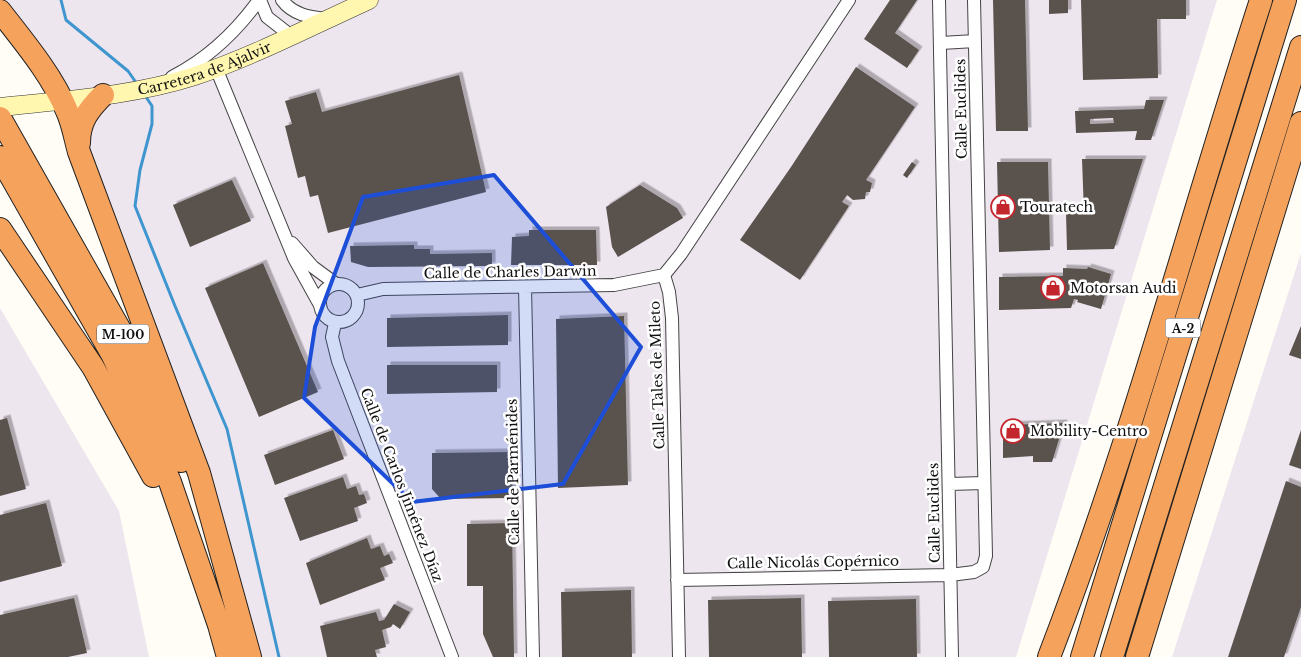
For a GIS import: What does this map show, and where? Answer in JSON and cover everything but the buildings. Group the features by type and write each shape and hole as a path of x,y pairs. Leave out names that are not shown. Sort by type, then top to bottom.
{"highway":[{"path":"1234,81 1253,0"},
{"path":"1048,657 1073,592 1144,381 1234,81 1261,0"},
{"name":"A-2","path":"1082,657 1285,0"},
{"path":"0,11 28,46 61,99 69,116 79,152 181,419 199,473 222,561"},
{"name":"A-2","path":"1112,657 1301,46"},
{"path":"79,152 79,130 85,115 103,95"},
{"name":"M-100","path":"0,118 128,344 188,477 222,561 250,657"},
{"path":"1137,657 1301,123"},
{"name":"M-100","path":"0,157 112,354 170,482 219,625 228,657"},
{"path":"0,229 92,367 135,442 199,571"}],"street":[{"path":"152,88 202,59 243,22 260,0 267,17 298,26"},
{"path":"282,0 298,26"},
{"name":"Carretera de Ajalvir","path":"0,107 152,88 216,68 298,26 326,19 369,0"},
{"path":"664,275 681,254 849,0"},
{"name":"Calle Euclides","path":"939,0 950,575 974,572 983,567 986,556 974,0"},
{"path":"941,42 975,41"},
{"path":"216,68 302,276 320,305 322,313 336,322 344,322 352,318 357,312 359,303 357,295 352,288 344,284 336,284 327,288 321,296 320,305"},
{"path":"1282,188 1301,154"},
{"path":"287,237 313,267 336,284"},
{"name":"Calle de Charles Darwin","path":"357,295 382,289 614,285 664,275"},
{"name":"Calle Tales de Mileto","path":"664,275 669,292 672,318 679,657"},
{"name":"Calle de Parménides","path":"525,286 532,657"},
{"name":"Calle de Carlos Jiménez Díaz","path":"336,322 332,337 338,361 452,657"},
{"path":"949,484 984,483"},
{"path":"950,575 952,657"},
{"name":"Calle Nicolás Copérnico","path":"677,580 950,575"}],"highlighted area":[{"path":"494,175 641,347 563,484 412,502 304,398 315,327 363,197"}],"shaded area":[{"path":"0,0 1217,0 1016,657 256,657 79,152 0,11"},
{"path":"1301,253 1301,657 1172,657"},
{"path":"0,308 119,511 149,657 0,657"}],"waterway":[{"path":"61,0 66,20 128,71 135,81"},
{"path":"146,97 152,106 152,124 140,170 135,206 227,429 279,657"}],"place":[{"name":"Touratech","path":"1003,207"},
{"name":"Motorsan Audi","path":"1053,288"},
{"name":"Mobility-Centro","path":"1013,431"}]}
